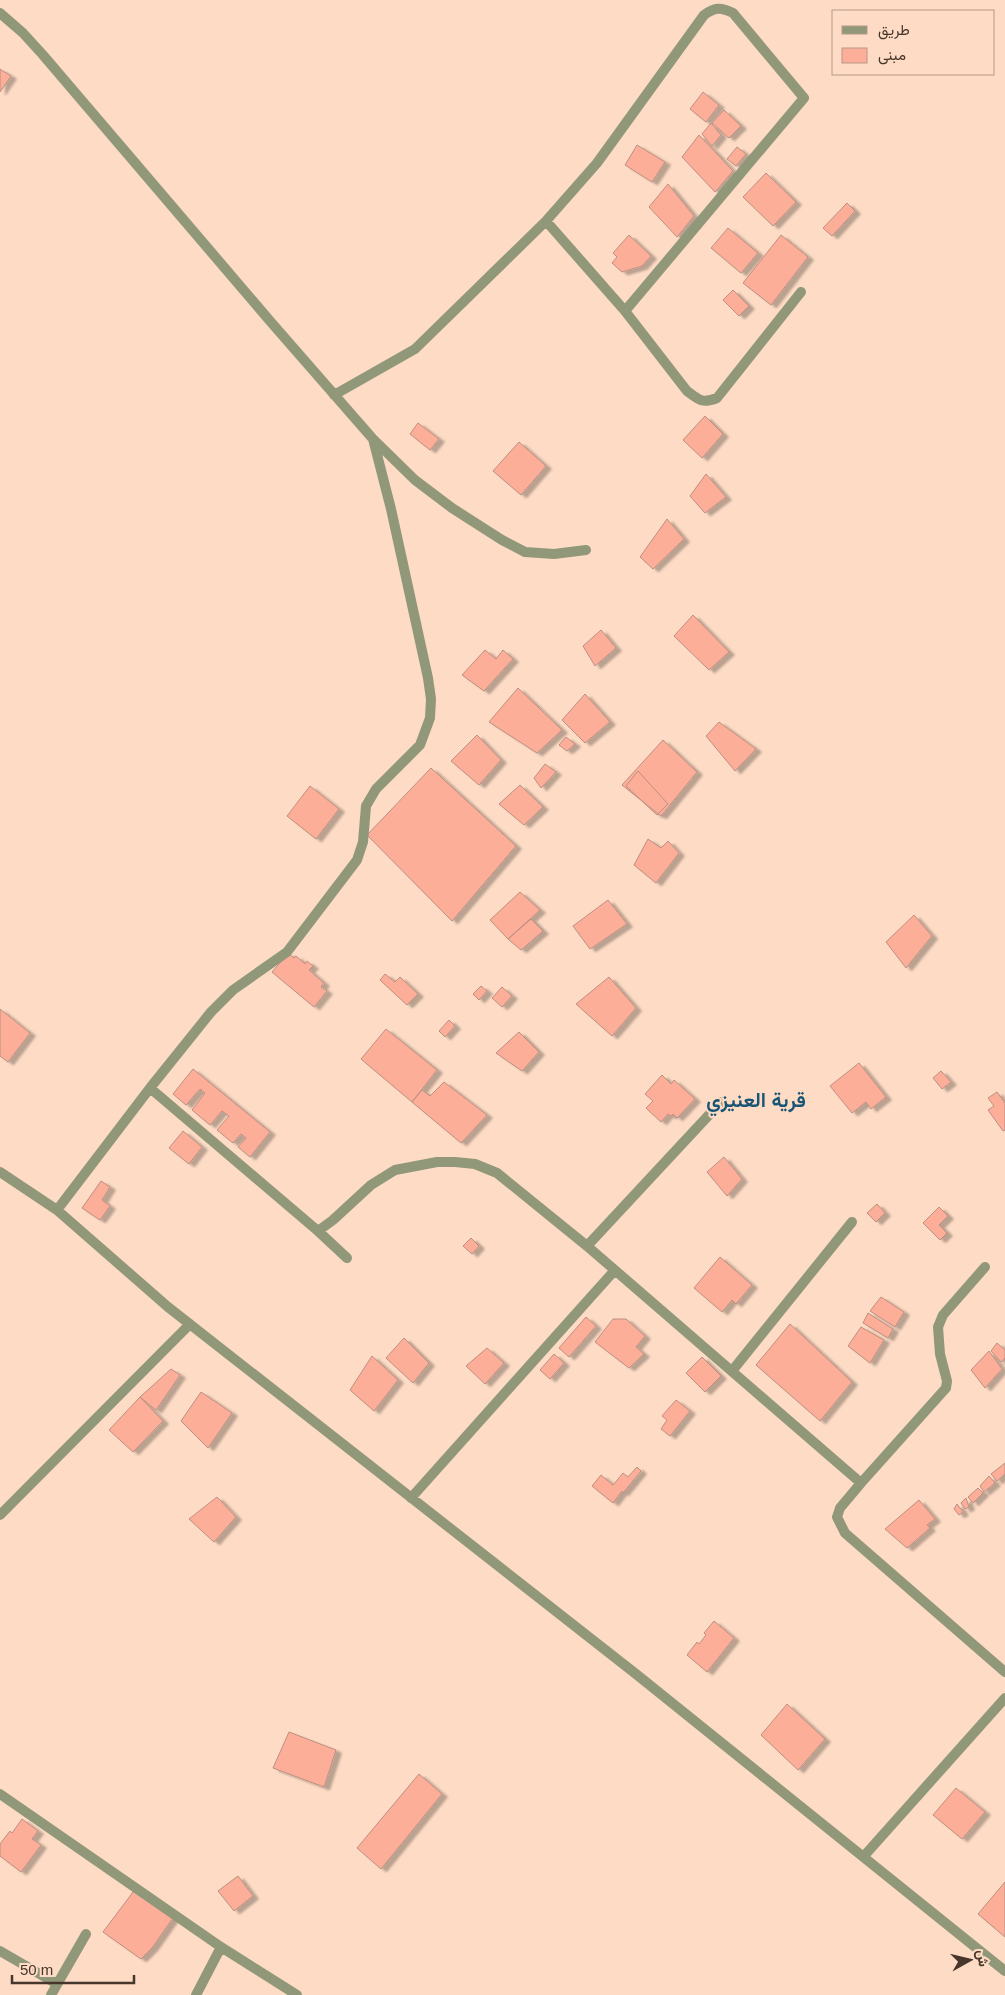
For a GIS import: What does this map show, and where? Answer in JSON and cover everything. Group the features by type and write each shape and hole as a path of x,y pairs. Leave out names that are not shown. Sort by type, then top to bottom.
{"street":[{"path":"334,395 415,349 546,221 597,163 704,15 718,8 733,13 804,98 625,312"},
{"path":"0,13 23,33 43,55 334,395 373,439 415,480 452,508 502,540 525,552 554,554 586,550"},
{"path":"546,221 625,312 687,392 699,400 707,402 716,398 801,292"},
{"path":"57,1210 211,1012 233,990 287,952 357,860 363,842 366,806 376,789 420,744 430,718 431,699 428,678 393,518 373,439"},
{"path":"150,1088 347,1258"},
{"path":"586,1246 721,1102"},
{"path":"318,1231 371,1186 395,1170 437,1162 455,1162 475,1164 497,1173 615,1270 861,1483"},
{"path":"0,1172 57,1210 168,1307 636,1674 1005,1971"},
{"path":"732,1372 852,1222"},
{"path":"985,1267 943,1315 938,1327 940,1354 948,1381 946,1388 861,1483 840,1508 837,1517 845,1533 1005,1672"},
{"path":"411,1498 615,1270"},
{"path":"0,1515 190,1324"},
{"path":"864,1856 1005,1698"},
{"path":"0,1794 221,1947 298,1995"},
{"path":"51,1995 86,1934"},
{"path":"196,1995 221,1947"},
{"path":"0,1951 57,1984"}],"building":[{"path":"0,69 11,76 0,92"},
{"path":"703,92 719,105 706,122 690,109"},
{"path":"724,110 741,126 729,138 712,123"},
{"path":"711,123 721,135 712,146 702,134"},
{"path":"699,135 733,171 715,192 682,157"},
{"path":"637,145 665,162 652,182 625,165"},
{"path":"737,147 746,154 736,166 727,159"},
{"path":"766,173 796,202 773,226 743,197"},
{"path":"668,184 694,216 677,237 649,207"},
{"path":"847,203 855,211 832,236 823,228"},
{"path":"728,228 758,253 741,273 711,248"},
{"path":"629,235 651,256 642,266 622,272 612,263 617,257 613,253"},
{"path":"781,235 808,257 771,305 743,283"},
{"path":"733,290 749,306 739,316 723,300"},
{"path":"705,416 723,434 702,458 683,440"},
{"path":"418,423 439,439 430,450 410,434"},
{"path":"519,442 546,466 521,495 493,471"},
{"path":"706,474 726,497 705,513 690,496"},
{"path":"667,519 684,539 653,569 640,557"},
{"path":"693,615 729,652 709,670 674,636"},
{"path":"601,630 616,648 595,666 583,646"},
{"path":"485,650 496,659 503,650 513,659 484,691 462,675"},
{"path":"518,688 562,730 537,753 489,722"},
{"path":"585,694 610,722 585,743 562,720"},
{"path":"719,722 756,749 735,771 706,736"},
{"path":"477,735 501,760 479,785 451,761"},
{"path":"566,737 575,744 567,751 559,745"},
{"path":"663,740 697,772 661,816 622,785"},
{"path":"545,764 556,772 541,788 534,778"},
{"path":"431,768 516,846 452,921 367,835"},
{"path":"638,771 668,804 657,815 626,786"},
{"path":"520,785 543,807 524,825 499,804"},
{"path":"310,786 339,809 316,839 287,816"},
{"path":"648,839 661,848 668,841 679,853 656,883 634,865"},
{"path":"520,892 540,910 508,939 490,920"},
{"path":"608,900 627,924 590,949 573,926"},
{"path":"914,915 932,936 906,968 886,942"},
{"path":"531,919 543,931 521,950 508,939"},
{"path":"288,953 294,958 296,956 305,964 307,961 313,966 309,970 324,983 321,987 327,991 314,1007 272,972"},
{"path":"385,974 395,982 400,977 418,994 407,1005 380,980"},
{"path":"609,977 636,1008 612,1036 576,1004"},
{"path":"481,986 487,991 479,1000 473,994"},
{"path":"502,987 512,996 502,1007 492,998"},
{"path":"0,1009 30,1033 8,1062 0,1056"},
{"path":"449,1020 455,1026 445,1037 439,1031"},
{"path":"386,1029 437,1070 412,1102 361,1059"},
{"path":"519,1032 539,1052 522,1071 496,1053"},
{"path":"859,1063 886,1097 871,1109 866,1102 852,1113 830,1086"},
{"path":"193,1069 270,1132 250,1157 238,1147 246,1138 241,1134 233,1143 217,1130 229,1116 222,1111 210,1125 192,1110 205,1093 200,1089 186,1105 173,1094"},
{"path":"941,1071 951,1082 942,1089 933,1078"},
{"path":"662,1075 671,1084 674,1080 695,1099 677,1118 673,1114 671,1116 668,1114 661,1122 646,1108 653,1101 645,1094"},
{"path":"444,1082 487,1115 461,1143 412,1102 422,1090 430,1096"},
{"path":"997,1092 1005,1103 1005,1130 1003,1131 988,1110 994,1106 988,1098"},
{"path":"183,1131 202,1147 189,1164 169,1148"},
{"path":"724,1157 742,1179 727,1196 707,1172"},
{"path":"101,1181 110,1187 102,1200 110,1206 100,1220 82,1208"},
{"path":"877,1204 885,1213 876,1222 867,1213"},
{"path":"939,1207 948,1216 939,1225 947,1233 940,1240 923,1223"},
{"path":"471,1238 479,1246 472,1254 463,1246"},
{"path":"720,1257 752,1285 736,1304 732,1300 722,1312 694,1288"},
{"path":"881,1297 904,1312 895,1327 870,1311"},
{"path":"868,1313 893,1329 888,1338 863,1323"},
{"path":"586,1317 596,1326 569,1357 559,1348"},
{"path":"613,1319 626,1319 645,1336 636,1347 644,1354 629,1368 595,1342"},
{"path":"790,1324 852,1382 820,1421 756,1365"},
{"path":"861,1327 884,1340 870,1363 848,1346"},
{"path":"404,1338 429,1363 413,1383 386,1358"},
{"path":"997,1343 1005,1350 1005,1358 1001,1362 991,1351"},
{"path":"487,1348 504,1363 485,1384 466,1366"},
{"path":"989,1351 1002,1369 985,1388 971,1370"},
{"path":"554,1354 564,1363 550,1379 540,1370"},
{"path":"372,1356 398,1380 374,1411 350,1390"},
{"path":"702,1357 721,1376 705,1392 686,1373"},
{"path":"171,1369 180,1375 156,1410 140,1397"},
{"path":"201,1392 232,1413 208,1448 181,1421"},
{"path":"140,1397 163,1421 133,1452 109,1430"},
{"path":"676,1400 690,1411 670,1436 661,1429 667,1420 662,1416"},
{"path":"1005,1463 1005,1474 997,1481 991,1474"},
{"path":"637,1467 641,1471 613,1503 592,1486 601,1475 613,1485 623,1473 628,1477"},
{"path":"989,1476 995,1483 984,1492 980,1486"},
{"path":"978,1488 983,1493 973,1503 968,1497"},
{"path":"217,1497 236,1517 214,1542 189,1519"},
{"path":"966,1498 969,1507 965,1509 961,1503"},
{"path":"919,1500 935,1519 927,1525 930,1528 907,1548 885,1529"},
{"path":"957,1504 963,1512 959,1515 954,1509"},
{"path":"714,1621 734,1638 707,1672 687,1655 697,1642 699,1644 706,1635 704,1633"},
{"path":"787,1704 825,1739 798,1770 761,1735"},
{"path":"289,1732 336,1750 324,1787 273,1768"},
{"path":"419,1774 442,1794 381,1869 357,1848"},
{"path":"956,1788 985,1812 962,1839 933,1815"},
{"path":"22,1819 38,1831 32,1839 41,1845 21,1872 0,1856 0,1844 10,1831 12,1833"},
{"path":"238,1876 253,1896 234,1911 218,1891"},
{"path":"1005,1882 1005,1937 978,1914"},
{"path":"136,1888 173,1918 152,1948 141,1959 103,1932"}],"district":[{"name":"قرية العنيزي","path":"756,1100"}]}
